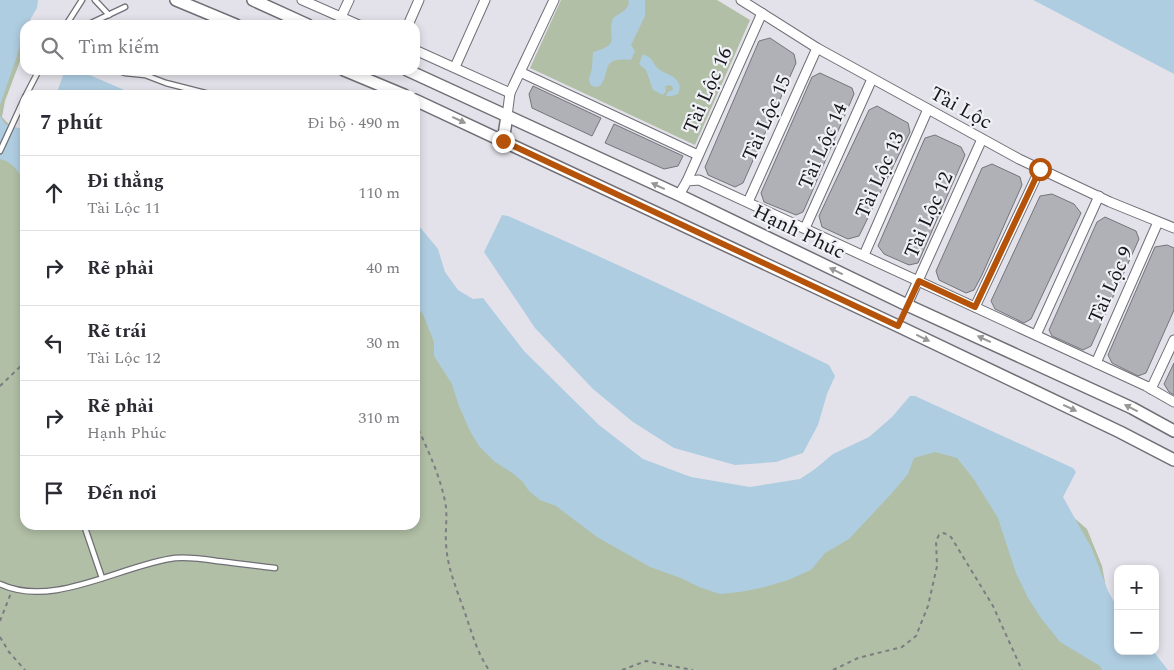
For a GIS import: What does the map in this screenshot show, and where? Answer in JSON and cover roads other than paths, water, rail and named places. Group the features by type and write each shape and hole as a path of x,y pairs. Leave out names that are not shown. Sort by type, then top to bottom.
{"street":[{"path":"176,0 224,20"},
{"path":"253,0 297,20"},
{"path":"302,0 348,20"},
{"path":"341,17 349,0"},
{"path":"410,20 419,0"},
{"path":"455,67 486,0"},
{"path":"503,141 510,93 554,0"},
{"name":"Tài Lộc","path":"742,0 817,48 982,139 1040,169 1174,228"},
{"name":"Tài Lộc 16","path":"680,195 762,13"},
{"name":"Tài Lộc 15","path":"748,202 817,48"},
{"path":"420,52 510,93"},
{"path":"520,72 698,155"},
{"path":"356,75 392,90"},
{"name":"Hạnh Phúc","path":"418,75 680,195 908,306 1114,400 1174,431"},
{"name":"Tài Lộc 14","path":"805,228 872,79"},
{"path":"420,102 898,326 1120,432 1174,460"},
{"name":"Tài Lộc 13","path":"864,255 928,110"},
{"name":"Tài Lộc 12","path":"908,306 982,139"},
{"path":"975,307 1040,169"},
{"path":"687,181 699,180 748,202 1096,363 1174,402"},
{"path":"1036,335 1099,196"},
{"name":"Tài Lộc 9","path":"1096,363 1158,222"},
{"path":"898,326 908,306"},
{"path":"1151,389 1174,340"}],"lane":[{"path":"69,20 82,0"},
{"path":"95,0 109,15"},
{"path":"98,20 125,7"},
{"path":"29,90 36,75"},
{"path":"145,75 193,90"},
{"path":"0,151 20,107"},
{"path":"86,530 102,578"},
{"path":"0,584 30,592 60,590 160,560 178,558 195,558 275,568"}],"water":[{"path":"0,0 38,0 37,8 30,20 20,20 20,44 0,105"},
{"path":"628,0 645,0 645,16 631,45 635,51 631,60 610,63 600,86 594,87 590,84 589,79 593,52 611,43 613,18 625,10 629,4"},
{"path":"1033,0 1174,0 1174,74 1037,2"},
{"path":"643,54 650,58 660,70 677,80 680,87 678,94 666,96 668,92 673,90 672,86 668,85 665,87 666,91 663,95 653,90 646,70 639,64"},
{"path":"63,75 90,75 124,90 58,90"},
{"path":"0,116 5,124 20,128 20,175 10,163 0,159"},
{"path":"502,215 629,270 829,365 835,376 827,394 818,425 803,453 776,462 735,465 674,448 633,422 593,389 535,328 484,252"},
{"path":"420,227 438,249 445,272 458,290 473,299 483,298 524,351 599,425 643,459 691,477 750,487 800,479 833,454 869,437 892,417 910,396 915,396 1073,468 1076,472 1063,497 1092,549 1114,602 1114,655 1156,655 1168,670 1102,670 1100,666 1060,642 1028,598 1016,573 998,518 973,478 957,458 935,452 914,458 908,474 849,539 825,553 811,570 788,580 765,587 720,594 650,567 597,537 556,506 540,500 529,491 523,482 495,462 479,446 459,406 452,384 434,356 434,342 420,311"}]}
